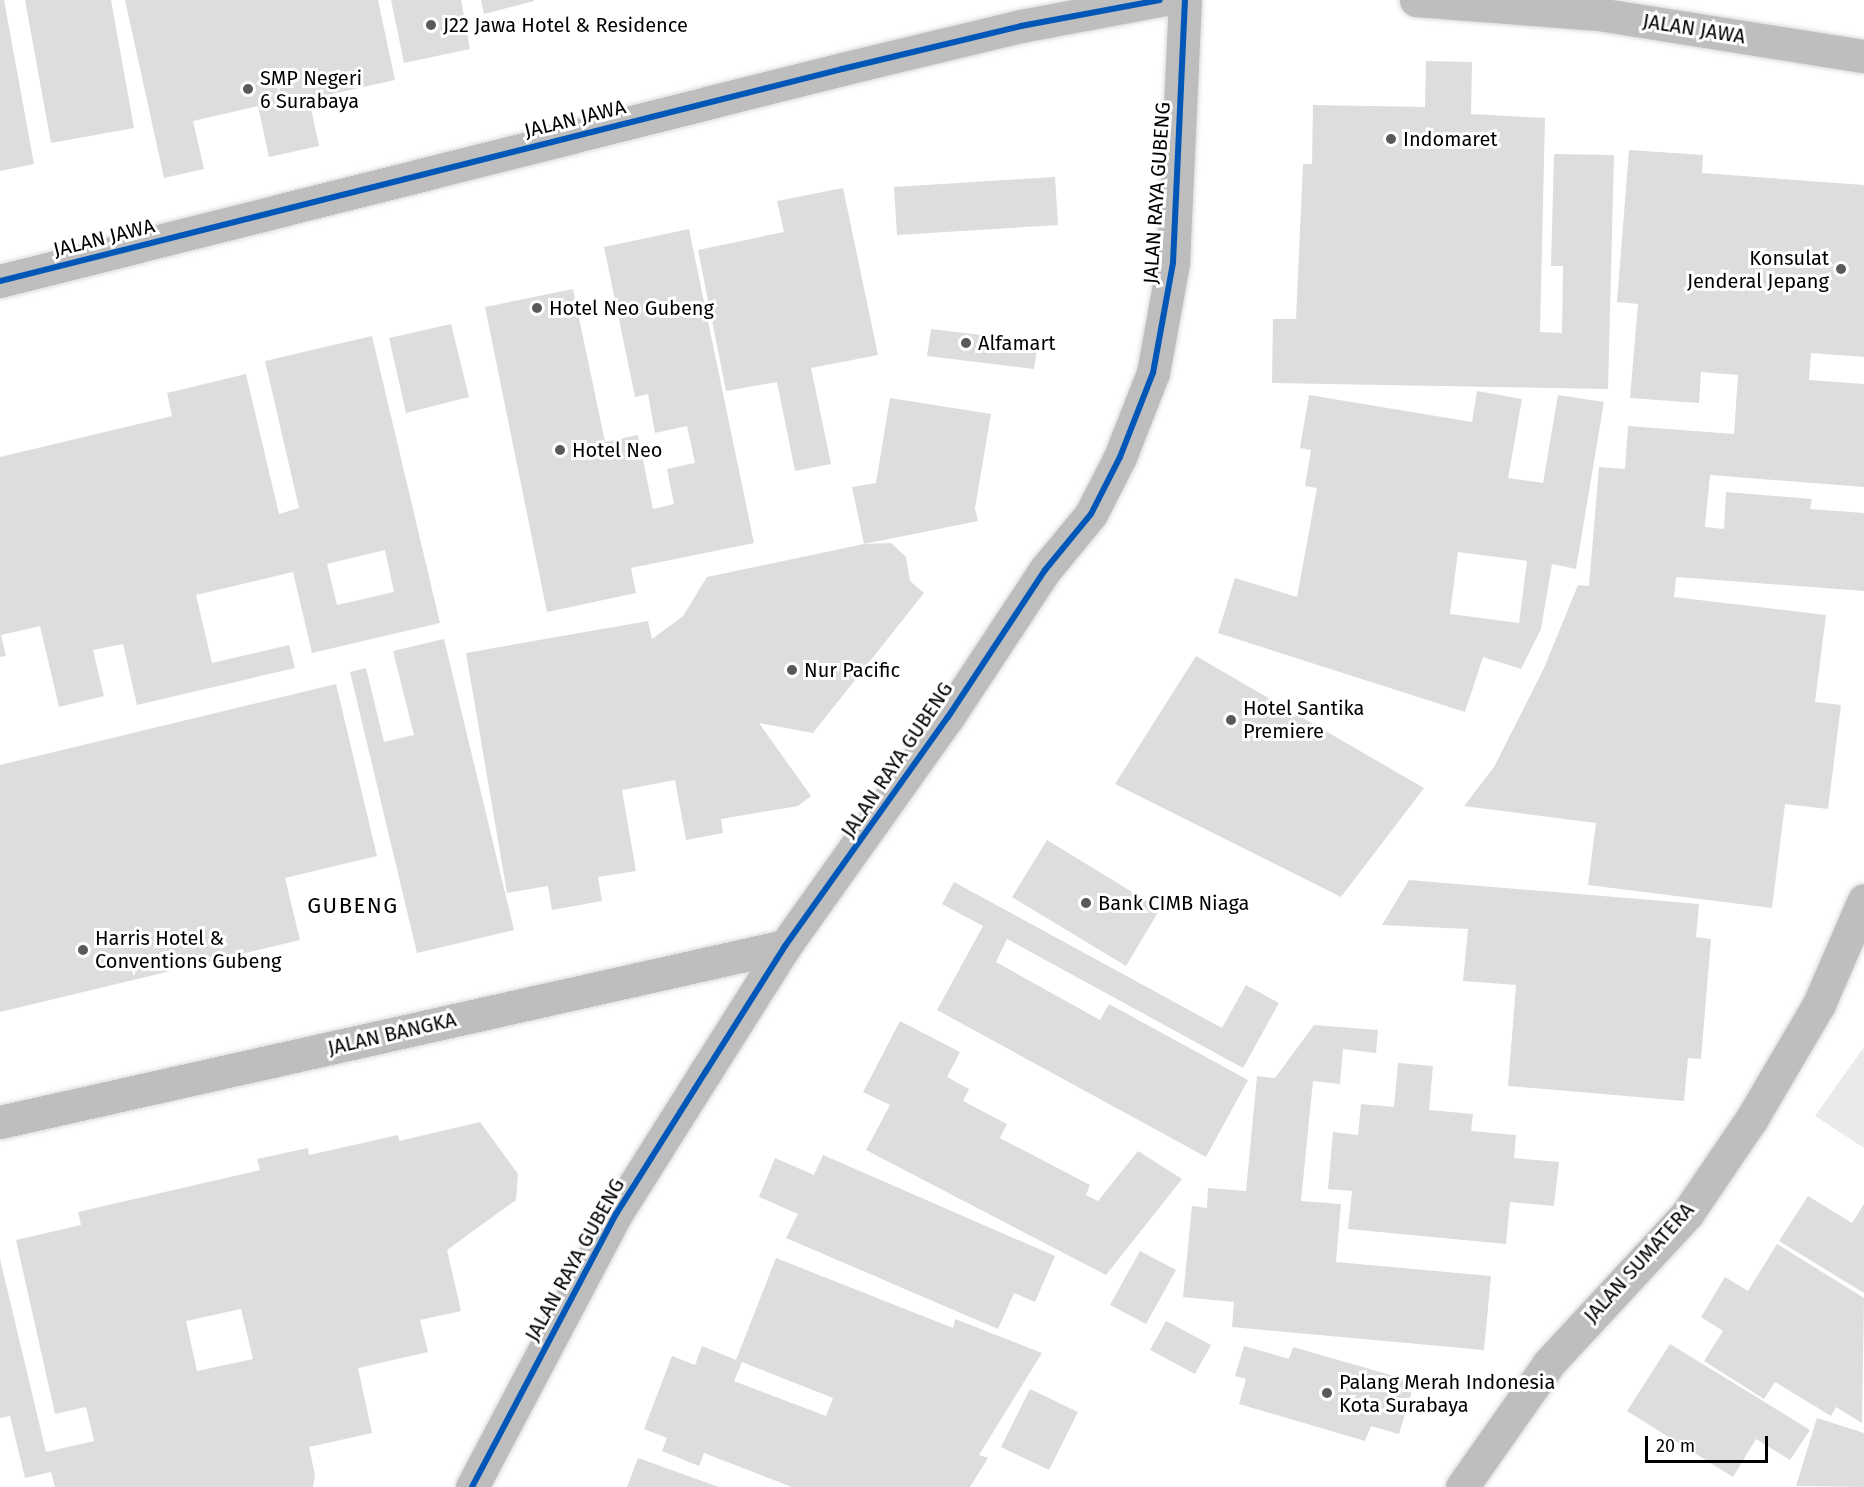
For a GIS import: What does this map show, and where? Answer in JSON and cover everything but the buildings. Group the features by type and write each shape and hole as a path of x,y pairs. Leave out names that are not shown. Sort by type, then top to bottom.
{"highway":[{"name":"JALAN RAYA GUBENG","path":"472,1487 616,1214 785,946 941,726 1045,570 1091,514 1120,457 1153,373 1173,263 1185,0"}],"street":[{"name":"JALAN JAWA","path":"0,281 842,69 1021,26 1160,0"},
{"name":"JALAN JAWA","path":"1416,0 1598,14 1864,56"},
{"name":"JALAN SUMATERA","path":"1461,1487 1549,1363 1687,1214 1750,1120 1819,1004 1864,900"},
{"name":"JALAN BANGKA","path":"0,1122 785,946"}],"shaded area":[{"path":"1864,1047 1864,1148 1815,1116"}],"cycle path":[{"path":"0,281 842,69 1021,26 1160,0"},
{"path":"472,1487 616,1214 785,946 948,717 1045,570 1091,514 1120,457 1153,373 1173,263 1185,0"}],"place":[{"name":"J22 Jawa Hotel & Residence","path":"431,25"},
{"name":"SMP Negeri 6 Surabaya","path":"248,89"},
{"name":"Indomaret","path":"1391,139"},
{"name":"Konsulat Jenderal Jepang","path":"1841,269"},
{"name":"Hotel Neo Gubeng","path":"537,308"},
{"name":"Alfamart","path":"966,343"},
{"name":"Hotel Neo","path":"560,450"},
{"name":"Nur Pacific","path":"792,670"},
{"name":"Hotel Santika Premiere","path":"1231,720"},
{"name":"Bank CIMB Niaga","path":"1086,903"},
{"name":"Harris Hotel & Conventions Gubeng","path":"83,950"},
{"name":"Palang Merah Indonesia Kota Surabaya","path":"1327,1393"}],"district":[{"name":"GUBENG","path":"353,906"}]}
